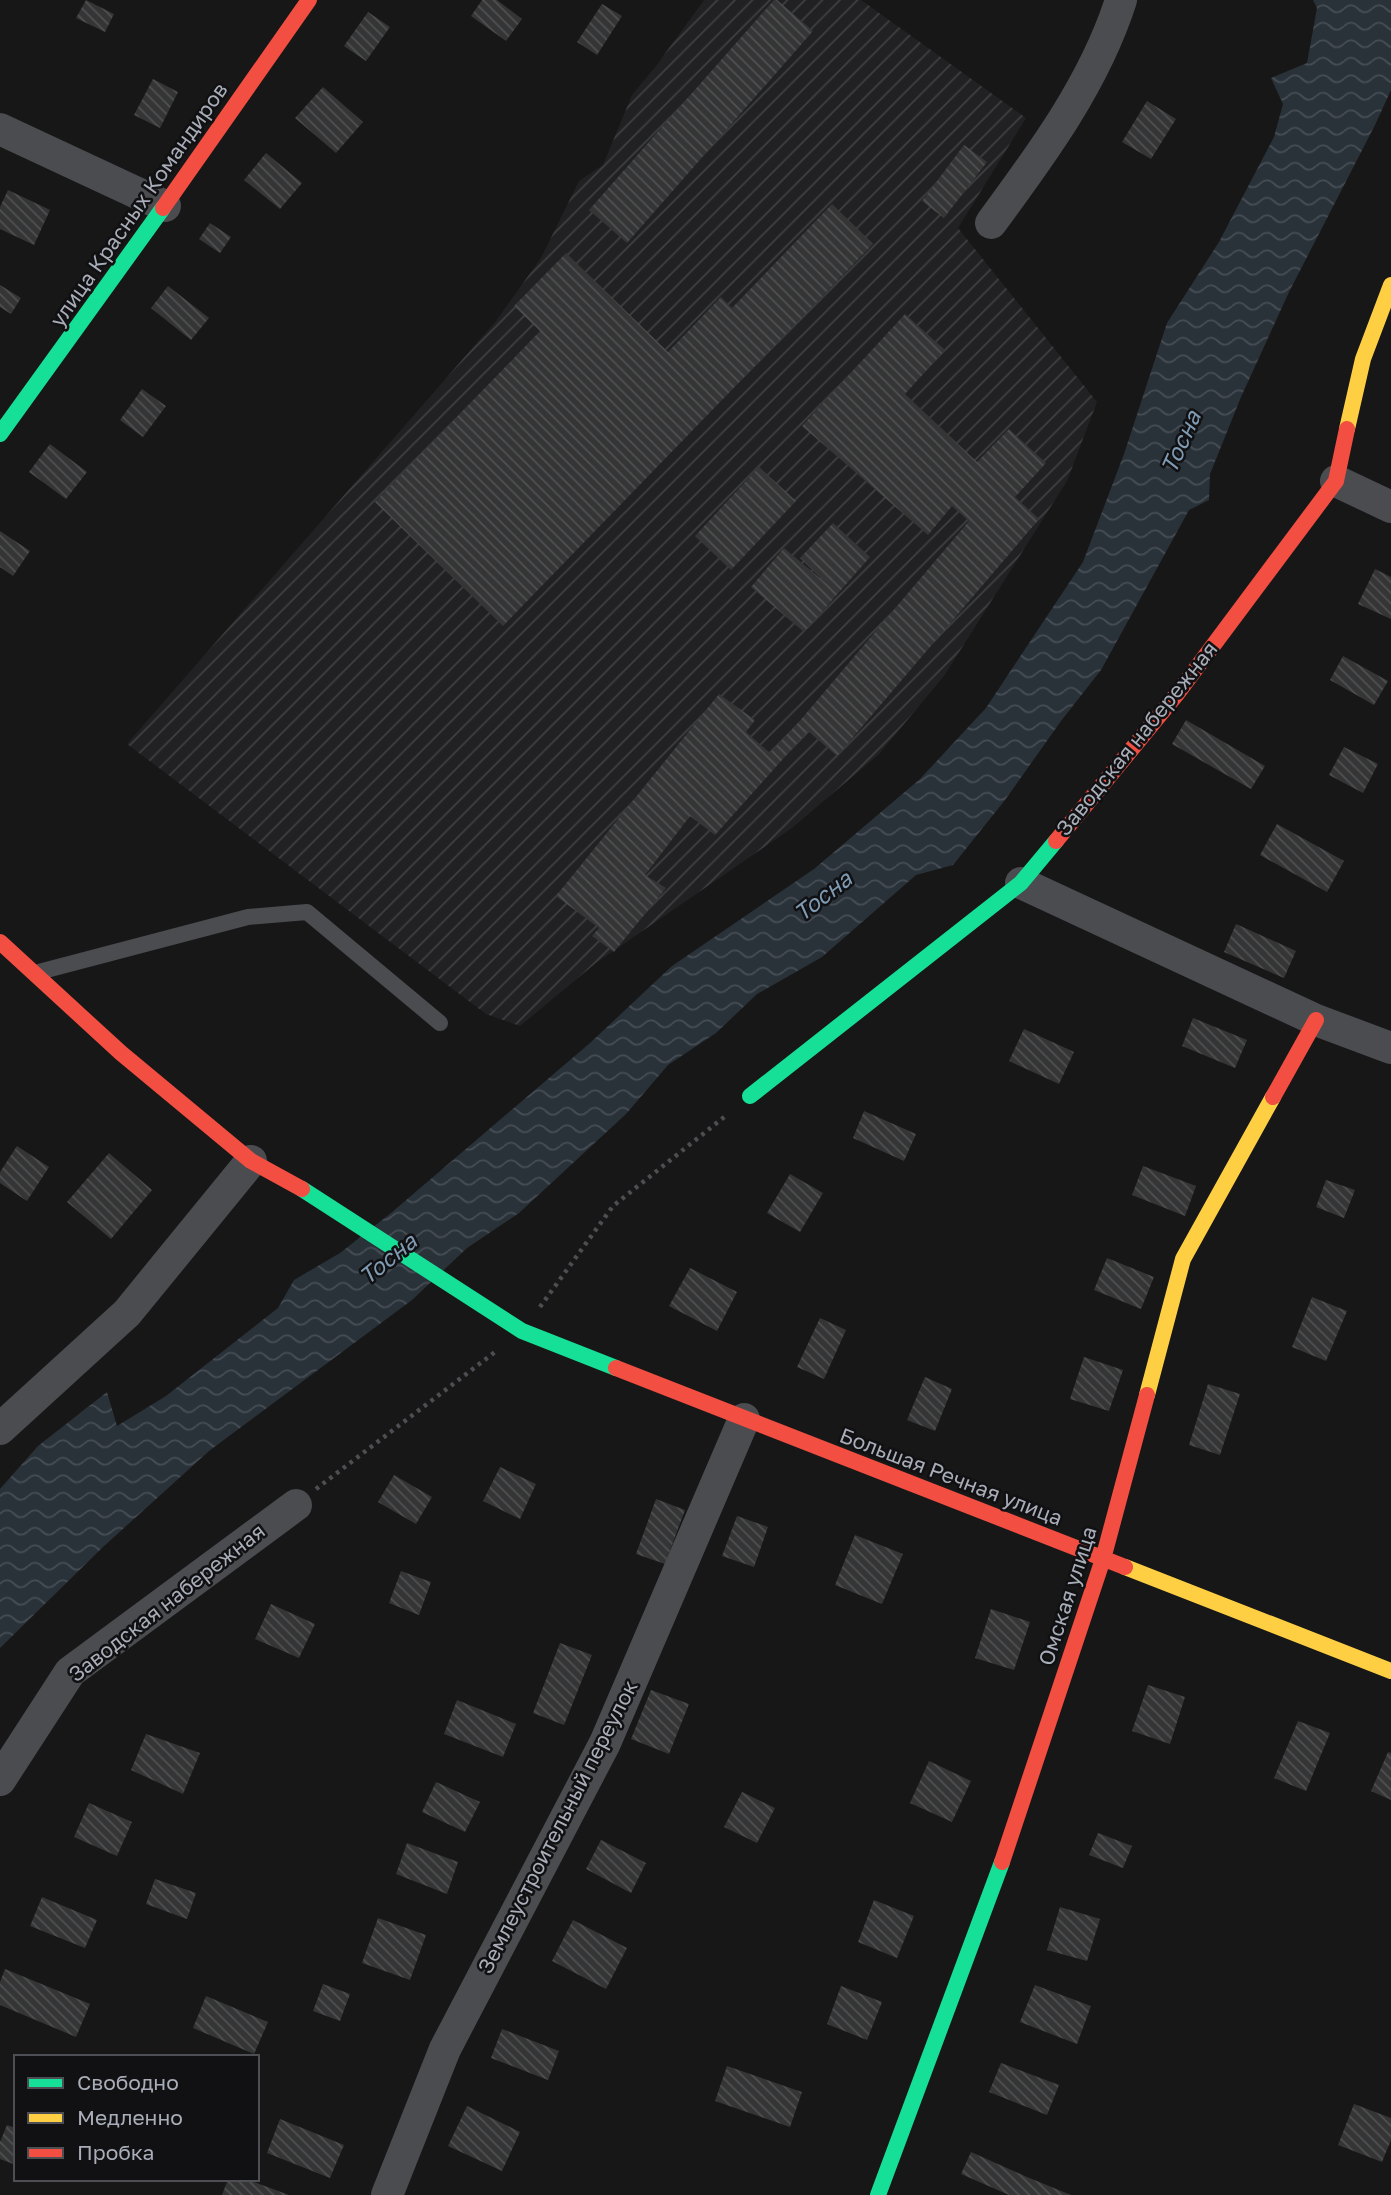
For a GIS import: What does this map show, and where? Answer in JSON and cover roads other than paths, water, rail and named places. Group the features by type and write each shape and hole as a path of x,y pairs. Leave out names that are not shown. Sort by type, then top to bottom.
{"street":[{"name":"улица Красных Командиров","path":"2,427 165,206 309,0"},
{"path":"991,223 1049,143 1110,34 1121,0"},
{"path":"0,129 165,206"},
{"name":"Заводская набережная","path":"750,1096 1021,883 1177,694 1336,481 1363,359 1391,285"},
{"path":"1336,481 1391,507"},
{"path":"1021,883 1316,1020 1391,1048"},
{"name":"Большая Речная улица","path":"0,942 121,1053 251,1161 311,1194 522,1331 1391,1671"},
{"name":"Омская улица","path":"878,2195 1008,1846 1103,1559 1183,1259 1316,1020"},
{"path":"0,1429 127,1312 251,1161"},
{"name":"Землеустроительный переулок","path":"387,2195 445,2049 605,1742 744,1419"},
{"name":"Заводская набережная","path":"0,1780 70,1672 296,1505"}],"lane":[{"path":"34,973 247,917 307,912 440,1023"}],"water":[{"name":"Тосна","path":"1313,0 1391,0 1391,90 1289,292 1241,397 1210,474 1209,500 1189,510 1101,670 1005,800 953,865 916,875 822,957 757,994 716,1033 668,1065 626,1114 519,1213 467,1248 412,1300 209,1451 103,1547 0,1648 0,1489 38,1446 107,1392 117,1426 166,1396 278,1308 294,1280 340,1253 391,1213 590,1043 672,966 814,869 920,779 986,708 1083,562 1124,454 1167,323 1219,242 1274,137 1283,104 1271,78 1307,63 1317,8"}]}
